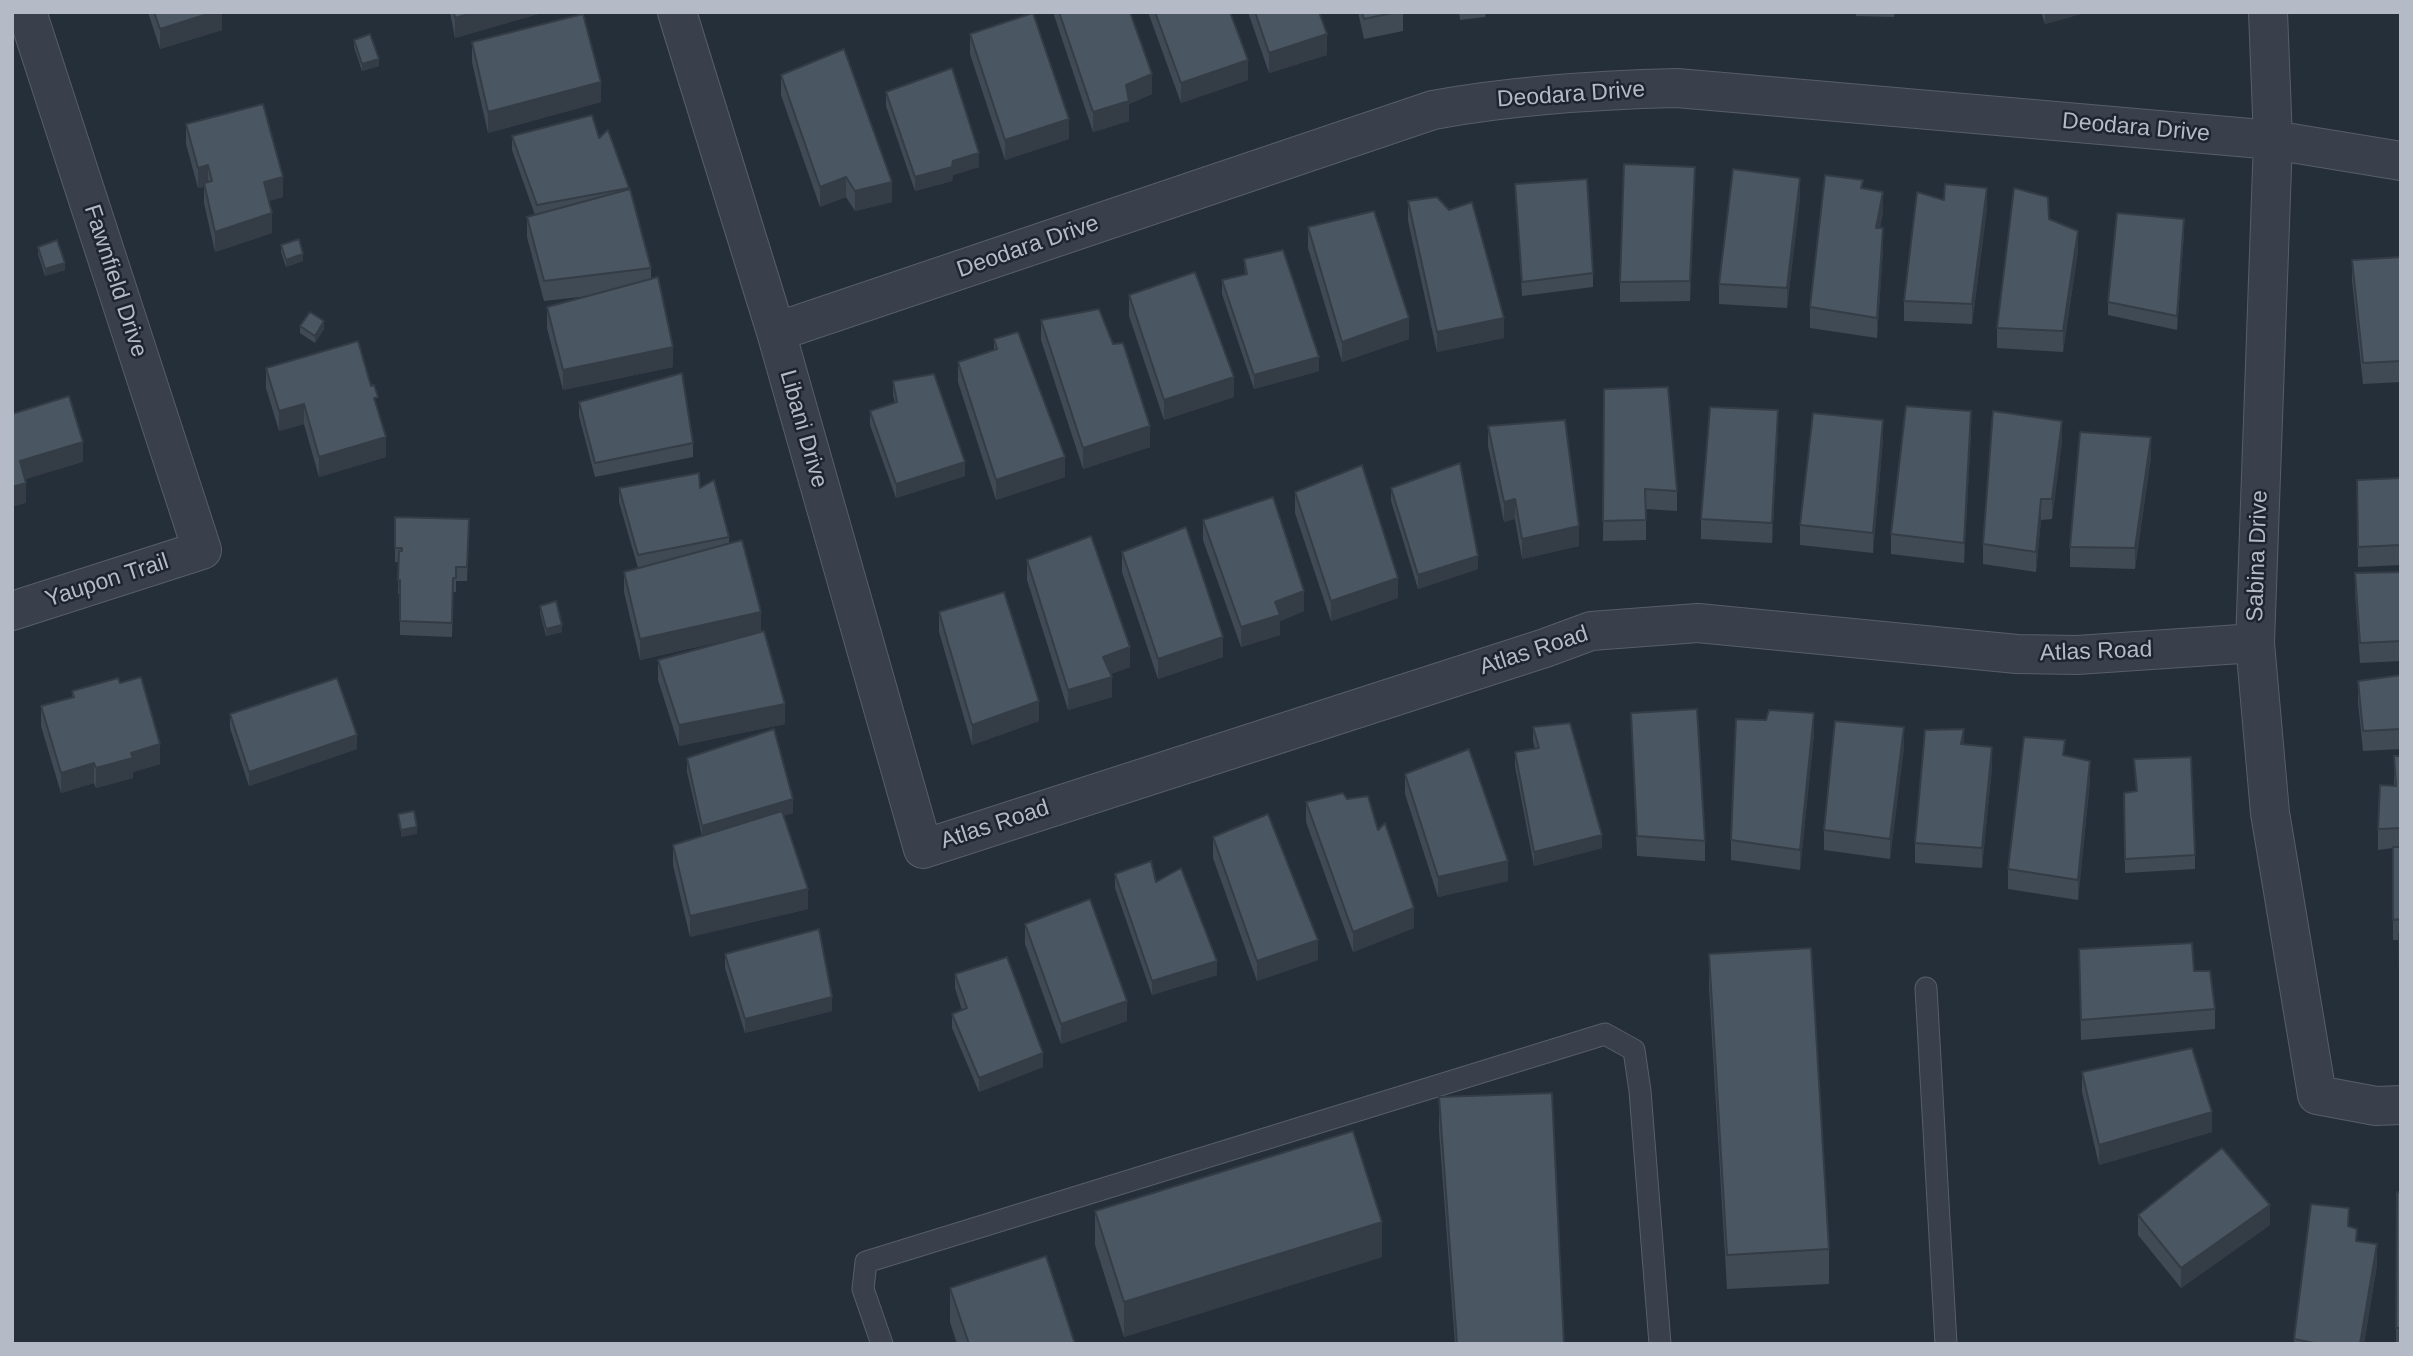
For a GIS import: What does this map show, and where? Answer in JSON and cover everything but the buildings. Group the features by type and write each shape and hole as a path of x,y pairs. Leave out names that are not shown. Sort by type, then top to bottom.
{"street":[{"name":"Fawnfield Drive","path":"27,12 202,550"},
{"name":"Libani Drive","path":"677,12 776,332 923,849"},
{"name":"Sabina Drive","path":"2267,12 2273,140 2255,643 2270,813 2317,1095 2376,1106 2401,1105"},
{"name":"Deodara Drive","path":"776,332 1433,110 1493,99 1592,90 1677,88 2273,140 2401,160"},
{"name":"Yaupon Trail","path":"12,611 202,550"},
{"name":"Atlas Road","path":"923,849 1591,631 1698,623 2017,654 2077,655 2255,643"}],"lane":[{"path":"1926,988 1946,1344"},
{"path":"882,1344 863,1289 866,1262 1605,1034 1634,1050 1640,1091 1660,1344"}]}
